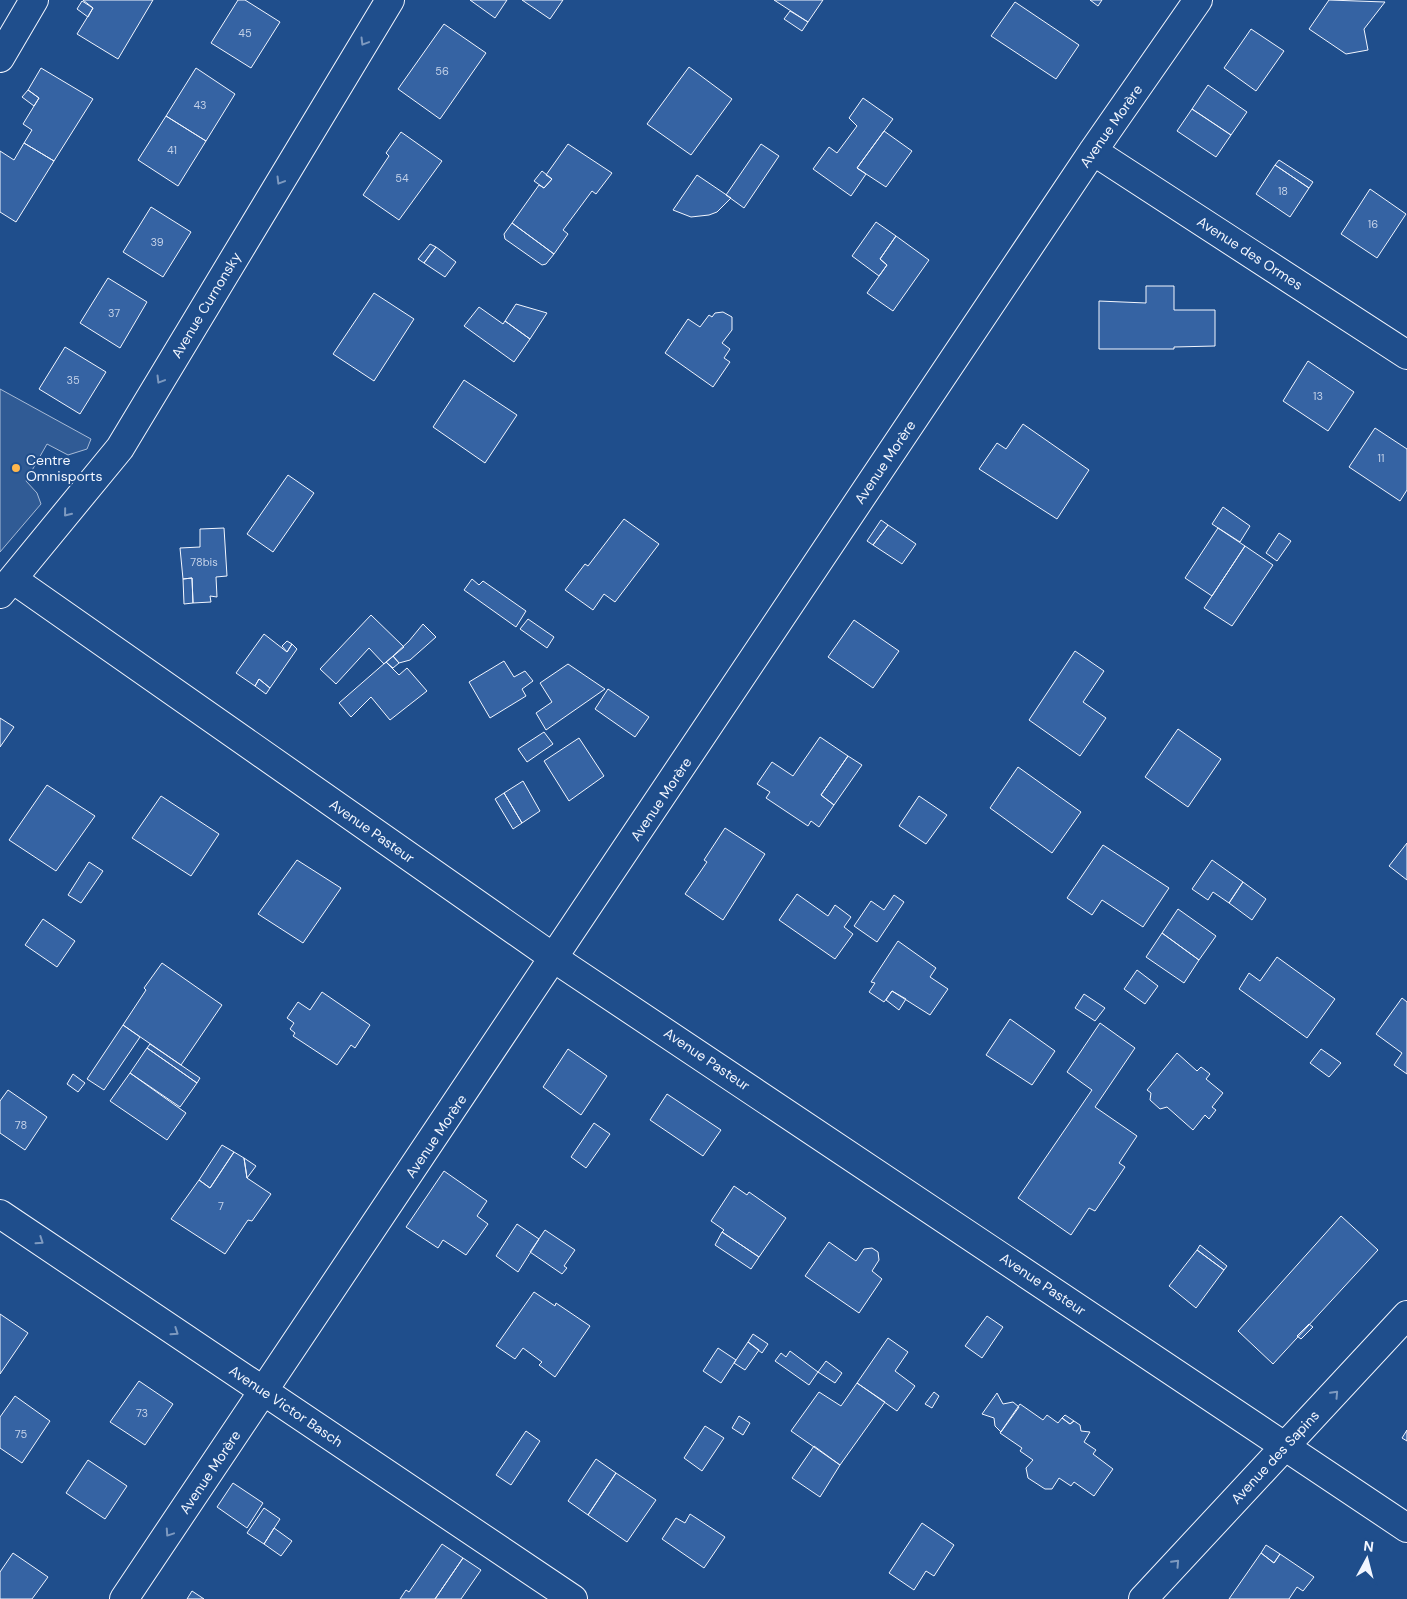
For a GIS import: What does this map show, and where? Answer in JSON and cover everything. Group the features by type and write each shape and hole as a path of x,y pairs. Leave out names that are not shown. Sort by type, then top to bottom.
{"street":[{"path":"0,58 34,0"},
{"name":"Avenue Curnonsky","path":"7,587 120,448 390,0"},
{"name":"Avenue Morère","path":"124,1599 555,958 1093,151 1198,0"},
{"name":"Avenue des Ormes","path":"1093,151 1407,355"},
{"name":"Avenue Pasteur","path":"7,587 555,958 1407,1528"},
{"name":"Avenue Victor Basch","path":"0,1214 572,1599"},
{"name":"Avenue des Sapins","path":"1143,1599 1407,1315"}],"shaded area":[{"name":"Centre Omnisports","path":"0,389 91,439 87,449 68,455 47,444 26,481 37,493 41,504 0,552"}],"building":[{"path":"83,0 153,0 118,59 77,34 93,8"},
{"path":"238,0 245,0 280,22 251,68 211,43"},
{"path":"470,0 507,0 495,18"},
{"path":"522,0 563,0 550,19"},
{"path":"774,0 823,0 808,22"},
{"path":"1090,0 1102,0 1098,6"},
{"path":"1329,0 1385,2 1364,29 1368,50 1346,54 1309,29"},
{"path":"82,1 93,8 88,17 77,9"},
{"path":"1015,2 1079,45 1056,79 991,36"},
{"path":"790,11 808,22 802,31 784,19"},
{"path":"444,24 486,53 440,119 398,89"},
{"path":"1251,29 1284,51 1256,91 1224,68"},
{"path":"689,67 732,99 691,155 647,124"},
{"path":"41,68 93,99 54,161 24,143 32,130 23,124 39,98 28,90"},
{"path":"196,68 235,94 206,141 166,116"},
{"path":"1208,85 1247,112 1231,135 1192,109"},
{"path":"28,90 39,98 34,106 22,97"},
{"path":"863,98 893,119 857,168 866,174 851,196 813,169 829,147 837,153 857,126 849,118"},
{"path":"1192,109 1231,135 1216,157 1177,131"},
{"path":"166,116 206,141 178,186 138,160"},
{"path":"884,131 912,151 886,187 857,168"},
{"path":"401,132 442,161 399,220 363,195 389,156 386,153"},
{"path":"24,143 54,161 16,222 0,212 0,151 14,160"},
{"path":"568,144 612,173 596,194 592,191 563,230 568,234 554,254 512,223 539,185 544,188 552,179 546,175"},
{"path":"761,144 779,156 744,208 726,195"},
{"path":"1279,160 1313,182 1309,188 1275,165"},
{"path":"1275,165 1309,188 1290,217 1256,194"},
{"path":"542,171 552,179 544,188 534,181"},
{"path":"697,175 731,198 717,212 709,215 691,217 673,210"},
{"path":"1370,189 1406,214 1377,258 1341,234"},
{"path":"151,207 191,232 163,277 123,252"},
{"path":"876,222 896,236 880,259 887,265 879,276 852,256"},
{"path":"512,223 554,254 546,264 542,265 505,239 504,234"},
{"path":"896,236 929,260 893,311 867,293 887,265 880,259"},
{"path":"430,244 436,247 424,263 418,259"},
{"path":"436,247 456,262 445,277 424,263"},
{"path":"108,278 147,302 120,348 80,323"},
{"path":"1146,286 1174,286 1174,310 1215,310 1215,346 1174,347 1174,349 1099,349 1099,301 1146,303"},
{"path":"374,293 414,319 374,381 333,354"},
{"path":"516,304 547,313 530,339 505,321"},
{"path":"479,307 503,324 505,321 530,339 514,362 464,326"},
{"path":"723,312 732,317 732,330 722,343 730,349 724,358 730,362 713,387 665,353 688,319 700,327 709,315 712,317 715,313"},
{"path":"65,347 106,372 80,414 39,389"},
{"path":"1308,361 1354,392 1328,431 1283,401"},
{"path":"464,380 517,415 485,463 433,427"},
{"path":"1023,424 1089,470 1057,519 979,469 997,443 1006,449"},
{"path":"1375,428 1407,449 1407,490 1400,501 1349,467"},
{"path":"288,475 314,493 273,552 247,534"},
{"path":"1223,507 1250,526 1240,542 1212,524"},
{"path":"624,519 659,544 615,602 604,594 593,610 565,590 585,564 588,566"},
{"path":"881,520 888,525 873,545 867,541"},
{"path":"888,525 916,544 902,564 873,545"},
{"path":"224,528 227,576 216,577 217,597 210,596 211,602 193,603 192,578 183,579 180,548 200,547 200,529"},
{"path":"1218,528 1245,546 1212,596 1185,578"},
{"path":"1279,533 1291,541 1277,561 1266,553"},
{"path":"1245,546 1273,565 1232,626 1204,608"},
{"path":"192,578 193,603 184,604 183,579"},
{"path":"472,579 479,585 483,581 526,611 516,627 464,590"},
{"path":"371,615 404,647 384,664 369,648 336,684 320,669"},
{"path":"528,619 554,637 547,648 520,629"},
{"path":"854,620 899,651 873,688 828,657"},
{"path":"423,624 436,637 410,660 399,663 393,656"},
{"path":"264,634 287,652 292,644 297,649 270,688 259,679 255,686 236,673"},
{"path":"287,641 292,644 287,652 282,646"},
{"path":"1075,651 1104,671 1083,702 1106,718 1080,756 1029,720"},
{"path":"393,656 399,663 393,668 386,662"},
{"path":"504,661 514,677 525,671 533,681 522,689 526,696 490,718 469,682"},
{"path":"386,662 399,675 407,668 427,691 390,720 371,697 351,717 339,703"},
{"path":"568,664 605,689 546,730 536,713 552,702 540,683"},
{"path":"259,679 270,688 266,694 255,686"},
{"path":"608,689 649,717 635,737 595,709"},
{"path":"0,718 14,727 0,747"},
{"path":"1178,729 1221,759 1188,807 1145,777"},
{"path":"544,732 553,744 527,762 518,749"},
{"path":"820,737 848,756 821,795 834,805 819,827 811,821 808,826 766,798 770,792 757,784 772,762 793,776"},
{"path":"579,738 604,776 569,801 544,761"},
{"path":"848,756 862,765 834,805 821,795"},
{"path":"1018,767 1081,812 1052,853 990,808"},
{"path":"523,781 540,811 522,823 504,793"},
{"path":"47,785 95,816 56,871 9,840"},
{"path":"504,793 522,823 513,829 495,799"},
{"path":"161,796 219,834 191,876 132,838"},
{"path":"919,796 947,815 926,844 899,826"},
{"path":"725,828 765,854 723,920 685,894 707,862 704,860"},
{"path":"1407,843 1407,880 1389,866"},
{"path":"1103,845 1169,888 1143,927 1102,900 1092,915 1067,898"},
{"path":"297,860 341,888 303,943 258,914"},
{"path":"1212,860 1243,882 1229,903 1213,892 1208,900 1192,889"},
{"path":"89,862 103,871 81,903 68,895"},
{"path":"1243,882 1266,899 1252,920 1229,903"},
{"path":"797,894 828,916 835,905 851,917 844,927 853,934 835,959 779,920"},
{"path":"894,895 904,902 877,942 854,926 871,901 884,910"},
{"path":"1178,909 1216,936 1199,960 1162,933"},
{"path":"43,919 75,941 57,967 25,945"},
{"path":"1162,933 1199,960 1184,983 1146,957"},
{"path":"898,941 936,968 930,977 948,989 930,1015 892,991 884,1002 869,992 875,983 871,982"},
{"path":"1277,957 1335,999 1307,1038 1239,989 1249,973 1260,981"},
{"path":"162,963 222,1005 181,1065 123,1025 146,990 144,988"},
{"path":"1137,970 1158,986 1145,1004 1124,989"},
{"path":"892,991 906,999 899,1010 886,1000"},
{"path":"322,992 370,1025 355,1048 351,1045 337,1065 293,1036 295,1033 290,1029 294,1023 287,1018 298,1002 310,1010"},
{"path":"1084,994 1105,1008 1095,1021 1075,1008"},
{"path":"1402,998 1407,1002 1407,1074 1394,1065 1402,1053 1376,1034"},
{"path":"1010,1019 1055,1051 1032,1085 986,1055"},
{"path":"1100,1023 1135,1048 1095,1107 1137,1136 1119,1163 1125,1167 1095,1211 1089,1208 1071,1235 1018,1198 1092,1090 1067,1072"},
{"path":"123,1025 140,1037 104,1090 87,1079"},
{"path":"150,1044 200,1078 197,1083 147,1048"},
{"path":"147,1048 197,1083 180,1107 130,1073"},
{"path":"568,1049 607,1076 581,1115 543,1087"},
{"path":"1321,1049 1341,1063 1329,1077 1310,1063"},
{"path":"1177,1053 1197,1071 1201,1067 1210,1074 1206,1079 1223,1093 1212,1107 1216,1110 1209,1119 1205,1115 1193,1130 1167,1107 1160,1109 1150,1100 1151,1093 1147,1090"},
{"path":"130,1073 186,1113 167,1140 110,1101"},
{"path":"73,1074 85,1083 78,1092 67,1084"},
{"path":"8,1090 47,1117 25,1150 0,1133 0,1101"},
{"path":"667,1094 721,1130 703,1156 650,1120"},
{"path":"594,1123 610,1134 586,1168 571,1157"},
{"path":"222,1145 234,1152 210,1188 199,1180"},
{"path":"234,1152 244,1158 247,1178 271,1194 252,1221 248,1220 225,1254 171,1219 199,1180 210,1188"},
{"path":"244,1158 256,1166 247,1178"},
{"path":"444,1171 487,1201 477,1216 488,1224 466,1255 443,1240 438,1248 406,1227"},
{"path":"734,1186 747,1195 749,1192 786,1218 759,1257 722,1232 724,1230 711,1221"},
{"path":"1341,1216 1378,1250 1273,1364 1238,1331"},
{"path":"517,1224 539,1239 518,1272 496,1256"},
{"path":"545,1230 575,1250 564,1266 567,1268 562,1274 530,1252"},
{"path":"722,1232 759,1257 751,1269 715,1245"},
{"path":"829,1242 856,1261 864,1249 872,1248 878,1252 879,1260 872,1271 882,1279 859,1313 805,1276"},
{"path":"1200,1245 1227,1266 1224,1270 1197,1250"},
{"path":"1197,1250 1224,1270 1196,1308 1169,1286"},
{"path":"534,1292 555,1306 556,1303 590,1326 555,1377 539,1365 542,1362 523,1348 515,1359 496,1346"},
{"path":"0,1314 28,1333 0,1374"},
{"path":"987,1316 1003,1327 982,1358 965,1346"},
{"path":"1309,1324 1313,1327 1301,1339 1297,1336"},
{"path":"753,1334 768,1344 762,1353 748,1342"},
{"path":"888,1338 908,1352 895,1371 915,1386 897,1411 857,1383"},
{"path":"748,1342 759,1350 745,1370 734,1363"},
{"path":"718,1348 736,1360 721,1383 703,1371"},
{"path":"790,1351 818,1372 809,1385 775,1361 781,1353 786,1357"},
{"path":"826,1361 842,1373 835,1383 818,1372"},
{"path":"139,1381 173,1404 145,1445 110,1422"},
{"path":"857,1383 885,1402 840,1465 791,1431 819,1392 841,1406"},
{"path":"934,1392 939,1396 932,1408 925,1404"},
{"path":"997,1393 1003,1404 1013,1402 1019,1407 1001,1432 995,1426 994,1418 982,1414"},
{"path":"15,1396 50,1421 22,1463 0,1448 0,1417"},
{"path":"1020,1404 1043,1420 1047,1415 1058,1423 1062,1418 1070,1424 1074,1421 1080,1425 1081,1431 1090,1432 1084,1442 1096,1450 1093,1454 1113,1469 1094,1496 1074,1482 1071,1486 1059,1478 1052,1489 1045,1489 1028,1478 1026,1468 1033,1460 1020,1451 1022,1448 1000,1433"},
{"path":"1065,1415 1074,1421 1070,1424 1062,1418"},
{"path":"739,1416 750,1423 743,1435 732,1428"},
{"path":"705,1426 724,1438 702,1471 684,1458"},
{"path":"1407,1430 1407,1441 1402,1438"},
{"path":"526,1431 540,1441 511,1485 496,1475"},
{"path":"814,1446 840,1465 820,1497 792,1478"},
{"path":"596,1459 616,1473 588,1515 568,1501"},
{"path":"88,1460 127,1486 105,1519 66,1493"},
{"path":"616,1473 656,1500 627,1542 588,1515"},
{"path":"233,1483 263,1503 247,1528 217,1507"},
{"path":"264,1508 280,1519 264,1544 247,1533"},
{"path":"690,1514 725,1537 704,1568 662,1539 676,1518 685,1523"},
{"path":"922,1523 954,1545 934,1576 926,1571 914,1590 889,1573"},
{"path":"274,1528 292,1541 281,1556 264,1544"},
{"path":"442,1544 463,1558 435,1599 400,1599 406,1590 409,1592"},
{"path":"1266,1545 1280,1554 1274,1563 1261,1553"},
{"path":"13,1553 48,1577 32,1599 0,1599 0,1572"},
{"path":"1261,1553 1274,1563 1280,1554 1314,1577 1303,1591 1297,1587 1289,1599 1229,1599"},
{"path":"463,1558 481,1570 461,1599 435,1599"},
{"path":"192,1591 204,1599 187,1599"}],"place":[{"name":"Centre Omnisports","path":"16,468"}]}
